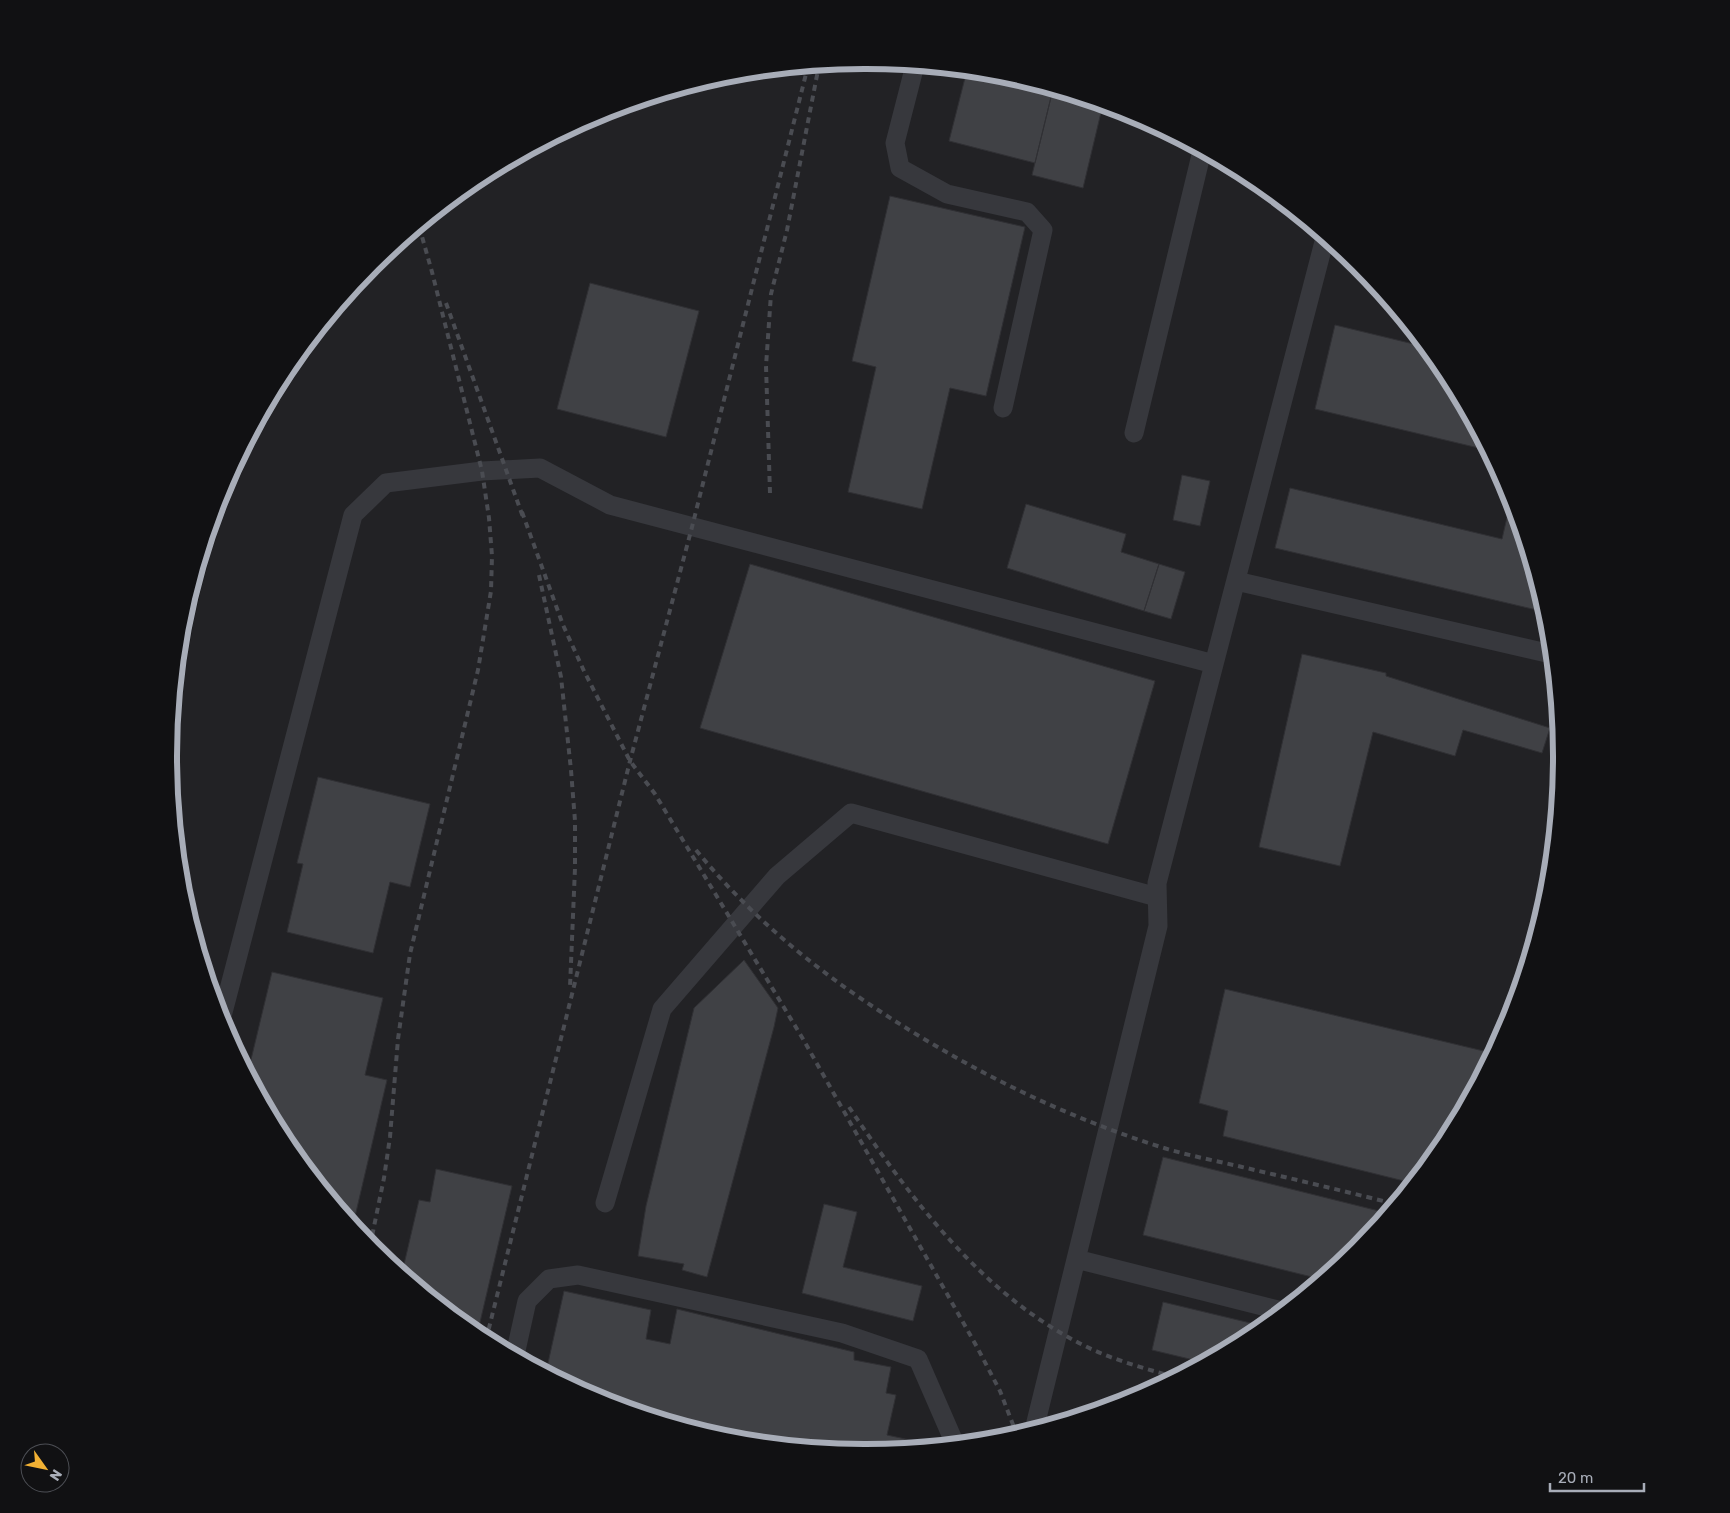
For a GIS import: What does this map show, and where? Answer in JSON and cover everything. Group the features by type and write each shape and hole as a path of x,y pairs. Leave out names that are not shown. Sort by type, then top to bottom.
{"lane":[{"path":"914,70 895,144 900,168 947,194 1026,212 1043,230 1002,408"},
{"path":"1134,433 1201,157"},
{"path":"1036,1423 1158,926 1157,883 1323,244"},
{"path":"225,1006 353,515 386,482 482,471 540,468 610,505 1214,664"},
{"path":"1236,581 1545,652"},
{"path":"605,1203 662,1009 777,876 851,813 1157,897"},
{"path":"1076,1259 1274,1309"},
{"path":"516,1349 527,1301 550,1279 578,1275 630,1285 842,1333 918,1359 953,1438"}],"shaded area":[{"path":"820,70 910,70 955,75 1043,92 1086,105 1128,121 1209,161 1284,211 1318,239 1382,303 1411,338 1437,374 1482,452 1516,535 1529,578 1540,622 1551,712 1553,756 1547,846 1540,891 1516,978 1482,1061 1461,1100 1437,1139 1382,1210 1318,1274 1284,1302 1209,1352 1169,1373 1128,1392 1086,1408 1043,1421 999,1431 910,1443 820,1443 775,1438 687,1421 644,1408 602,1392 521,1352 448,1304 421,1281 379,1243 337,1196 296,1142 262,1084 233,1022 210,959 193,893 183,826 180,758 183,690 193,623 210,557 233,494 262,432 296,374 337,320 382,269 433,224 487,183 545,149 607,120 673,96 731,82"}],"building":[{"path":"965,77 999,82 1052,95 1035,163 949,141"},
{"path":"1052,95 1101,111 1083,188 1032,175"},
{"path":"890,196 1025,227 986,396 950,388 922,509 848,492 876,367 852,361"},
{"path":"590,283 699,311 666,437 557,409"},
{"path":"1335,325 1416,345 1437,374 1480,448 1315,409"},
{"path":"1182,475 1210,481 1200,526 1173,520"},
{"path":"1290,488 1502,539 1508,514 1516,535 1537,610 1275,548"},
{"path":"1026,504 1126,534 1121,552 1159,564 1144,611 1007,568"},
{"path":"750,564 1155,681 1108,844 700,728"},
{"path":"1159,564 1185,572 1171,619 1144,611"},
{"path":"1302,654 1386,673 1386,676 1550,728 1542,753 1463,730 1455,756 1373,732 1340,866 1259,847"},
{"path":"318,777 430,804 410,887 390,882 373,953 287,932 303,864 297,863"},
{"path":"744,960 778,1008 707,1277 682,1270 684,1264 638,1256 646,1206 694,1008"},
{"path":"272,972 383,998 365,1075 387,1080 355,1217 319,1175 293,1139 250,1064"},
{"path":"1225,989 1486,1052 1461,1100 1437,1139 1406,1181 1223,1136 1228,1111 1199,1103"},
{"path":"1163,1157 1381,1211 1351,1243 1314,1277 1143,1235"},
{"path":"436,1169 512,1186 479,1325 446,1302 404,1266 419,1200 430,1202"},
{"path":"824,1204 857,1212 843,1267 922,1286 913,1321 802,1293"},
{"path":"564,1291 651,1310 646,1339 670,1344 677,1309 854,1352 854,1360 891,1367 886,1393 896,1395 887,1435 919,1442 820,1443 731,1431 687,1421 644,1408 602,1392 547,1366"},
{"path":"1163,1302 1253,1324 1194,1360 1152,1350"}],"railway":[{"path":"770,493 766,366 771,294 787,230 818,70"},
{"path":"488,1331 630,761 692,527 807,71"},
{"path":"372,1236 390,1137 398,1039 410,954 478,670 491,591 492,556 482,471 421,232"},
{"path":"446,303 523,517"},
{"path":"522,512 563,625 630,761 655,794 803,1039 977,1347 1000,1391 1014,1428"},
{"path":"539,575 561,677 575,821 570,987"},
{"path":"696,850 747,906 830,977 891,1019 953,1056 1011,1087 1101,1126 1164,1148 1388,1202"},
{"path":"849,1107 924,1210 982,1273 1048,1325 1085,1346 1118,1360 1166,1375"}]}
